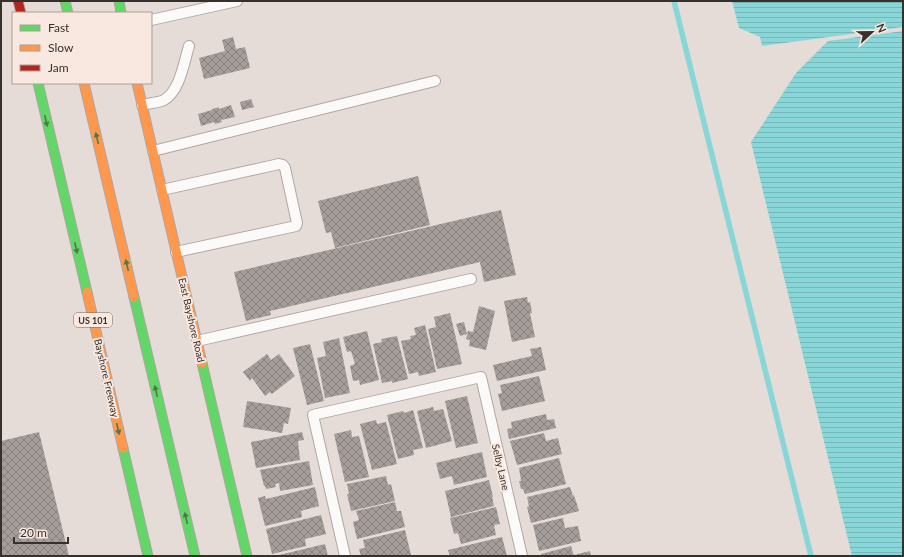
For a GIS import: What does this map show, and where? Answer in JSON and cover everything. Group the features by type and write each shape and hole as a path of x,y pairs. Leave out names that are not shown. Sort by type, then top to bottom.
{"main road":[{"path":"18,1 21,12"},
{"path":"65,1 68,12"},
{"path":"118,1 121,12"},
{"name":"Bayshore Freeway","path":"38,84 148,556"},
{"path":"84,84 195,556"},
{"name":"East Bayshore Road","path":"137,84 247,556"}],"lane":[{"path":"152,20 237,1"},
{"path":"142,105 163,100 172,93 180,78 189,46"},
{"path":"153,151 435,80"},
{"path":"162,190 279,164 283,165 285,168 297,223 296,226 176,252"},
{"path":"197,341 471,279"},
{"name":"Selby Lane","path":"345,556 313,416 481,377 522,556"}],"water":[{"path":"732,1 903,1 903,27 762,46 760,37 739,28"},
{"path":"903,31 903,556 852,556 751,142 796,73 828,41"}],"building":[{"path":"233,37 236,49 245,47 250,68 204,79 199,58 225,51 222,40"},
{"path":"251,99 254,107 242,110 240,102"},
{"path":"231,105 235,117 221,120 222,122 215,124 214,122 201,126 198,114 219,107 219,109"},
{"path":"418,176 430,225 335,248 331,232 326,233 318,201"},
{"path":"501,210 516,275 484,282 480,262 270,311 271,315 246,321 234,272"},
{"path":"527,297 528,303 530,302 532,313 530,313 535,337 512,342 504,301"},
{"path":"479,306 495,311 486,350 469,346 470,340 466,339 468,331 473,332"},
{"path":"450,313 462,364 437,369 428,329 436,327 434,317"},
{"path":"464,322 467,334 460,336 456,324"},
{"path":"425,325 436,372 419,376 418,372 409,374 401,341 411,339 410,336 416,335 414,328"},
{"path":"367,331 379,380 360,385 359,380 353,381 350,366 355,364 351,351 347,352 343,337"},
{"path":"397,336 408,379 392,383 392,381 382,383 373,344 382,342 381,339"},
{"path":"339,338 350,393 325,398 317,358 326,356 323,342"},
{"path":"310,344 324,401 307,405 293,348"},
{"path":"541,347 546,370 497,381 493,365 532,356 530,349"},
{"path":"267,354 271,360 279,354 295,376 272,394 270,392 265,396 252,378 250,381 243,372"},
{"path":"539,376 545,401 502,411 498,394 502,393 500,385"},
{"path":"467,396 478,443 456,448 445,401"},
{"path":"247,401 291,408 288,424 284,423 282,433 243,427"},
{"path":"433,407 434,411 443,409 452,441 426,448 417,411"},
{"path":"413,410 423,448 413,450 414,455 398,459 387,415 403,411 404,413"},
{"path":"546,414 547,420 554,419 556,428 509,439 507,429 512,428 511,422"},
{"path":"376,420 377,424 386,422 397,464 372,470 360,424"},
{"path":"351,430 352,437 359,436 369,477 345,482 334,434"},
{"path":"39,432 69,556 1,556 1,441"},
{"path":"302,432 304,440 298,441 300,460 256,468 251,442"},
{"path":"544,433 546,441 558,438 562,454 517,465 510,441"},
{"path":"482,452 487,477 454,485 452,476 440,479 436,463"},
{"path":"559,458 566,484 525,494 523,489 521,489 519,481 521,481 519,468"},
{"path":"309,461 313,485 280,491 279,483 275,484 276,487 266,489 264,486 260,470"},
{"path":"386,476 388,485 391,484 395,501 351,511 347,494 349,494 347,484"},
{"path":"489,480 494,506 451,517 445,491"},
{"path":"315,487 319,506 301,511 302,517 265,526 258,498 265,496 266,499"},
{"path":"570,487 579,511 531,523 527,507 529,506 527,497"},
{"path":"395,502 397,511 401,511 405,527 357,539 353,522 359,520 356,511"},
{"path":"496,507 500,524 494,525 496,535 461,544 458,533 454,534 450,518"},
{"path":"321,515 326,534 305,539 306,546 272,554 266,529"},
{"path":"563,518 565,528 578,526 581,541 539,551 533,525"},
{"path":"405,530 411,555 361,556 359,549 365,548 363,540"},
{"path":"502,537 507,556 450,556 448,550"},
{"path":"325,544 328,556 279,556 279,555"},
{"path":"571,546 574,556 542,556 541,554"},
{"path":"590,551 591,556 574,556 574,555"}],"waterway":[{"path":"674,1 811,556"}],"traffic: fast":[{"path":"65,1 68,12"},
{"path":"119,1 121,12"},
{"path":"38,84 87,292"},
{"path":"134,297 195,556"},
{"path":"202,363 247,556"},
{"path":"123,448 148,556"}],"traffic: slow":[{"path":"84,84 134,297"},
{"path":"137,84 202,363"},
{"path":"87,292 123,448"}],"traffic: jam":[{"path":"18,1 21,12"}]}
